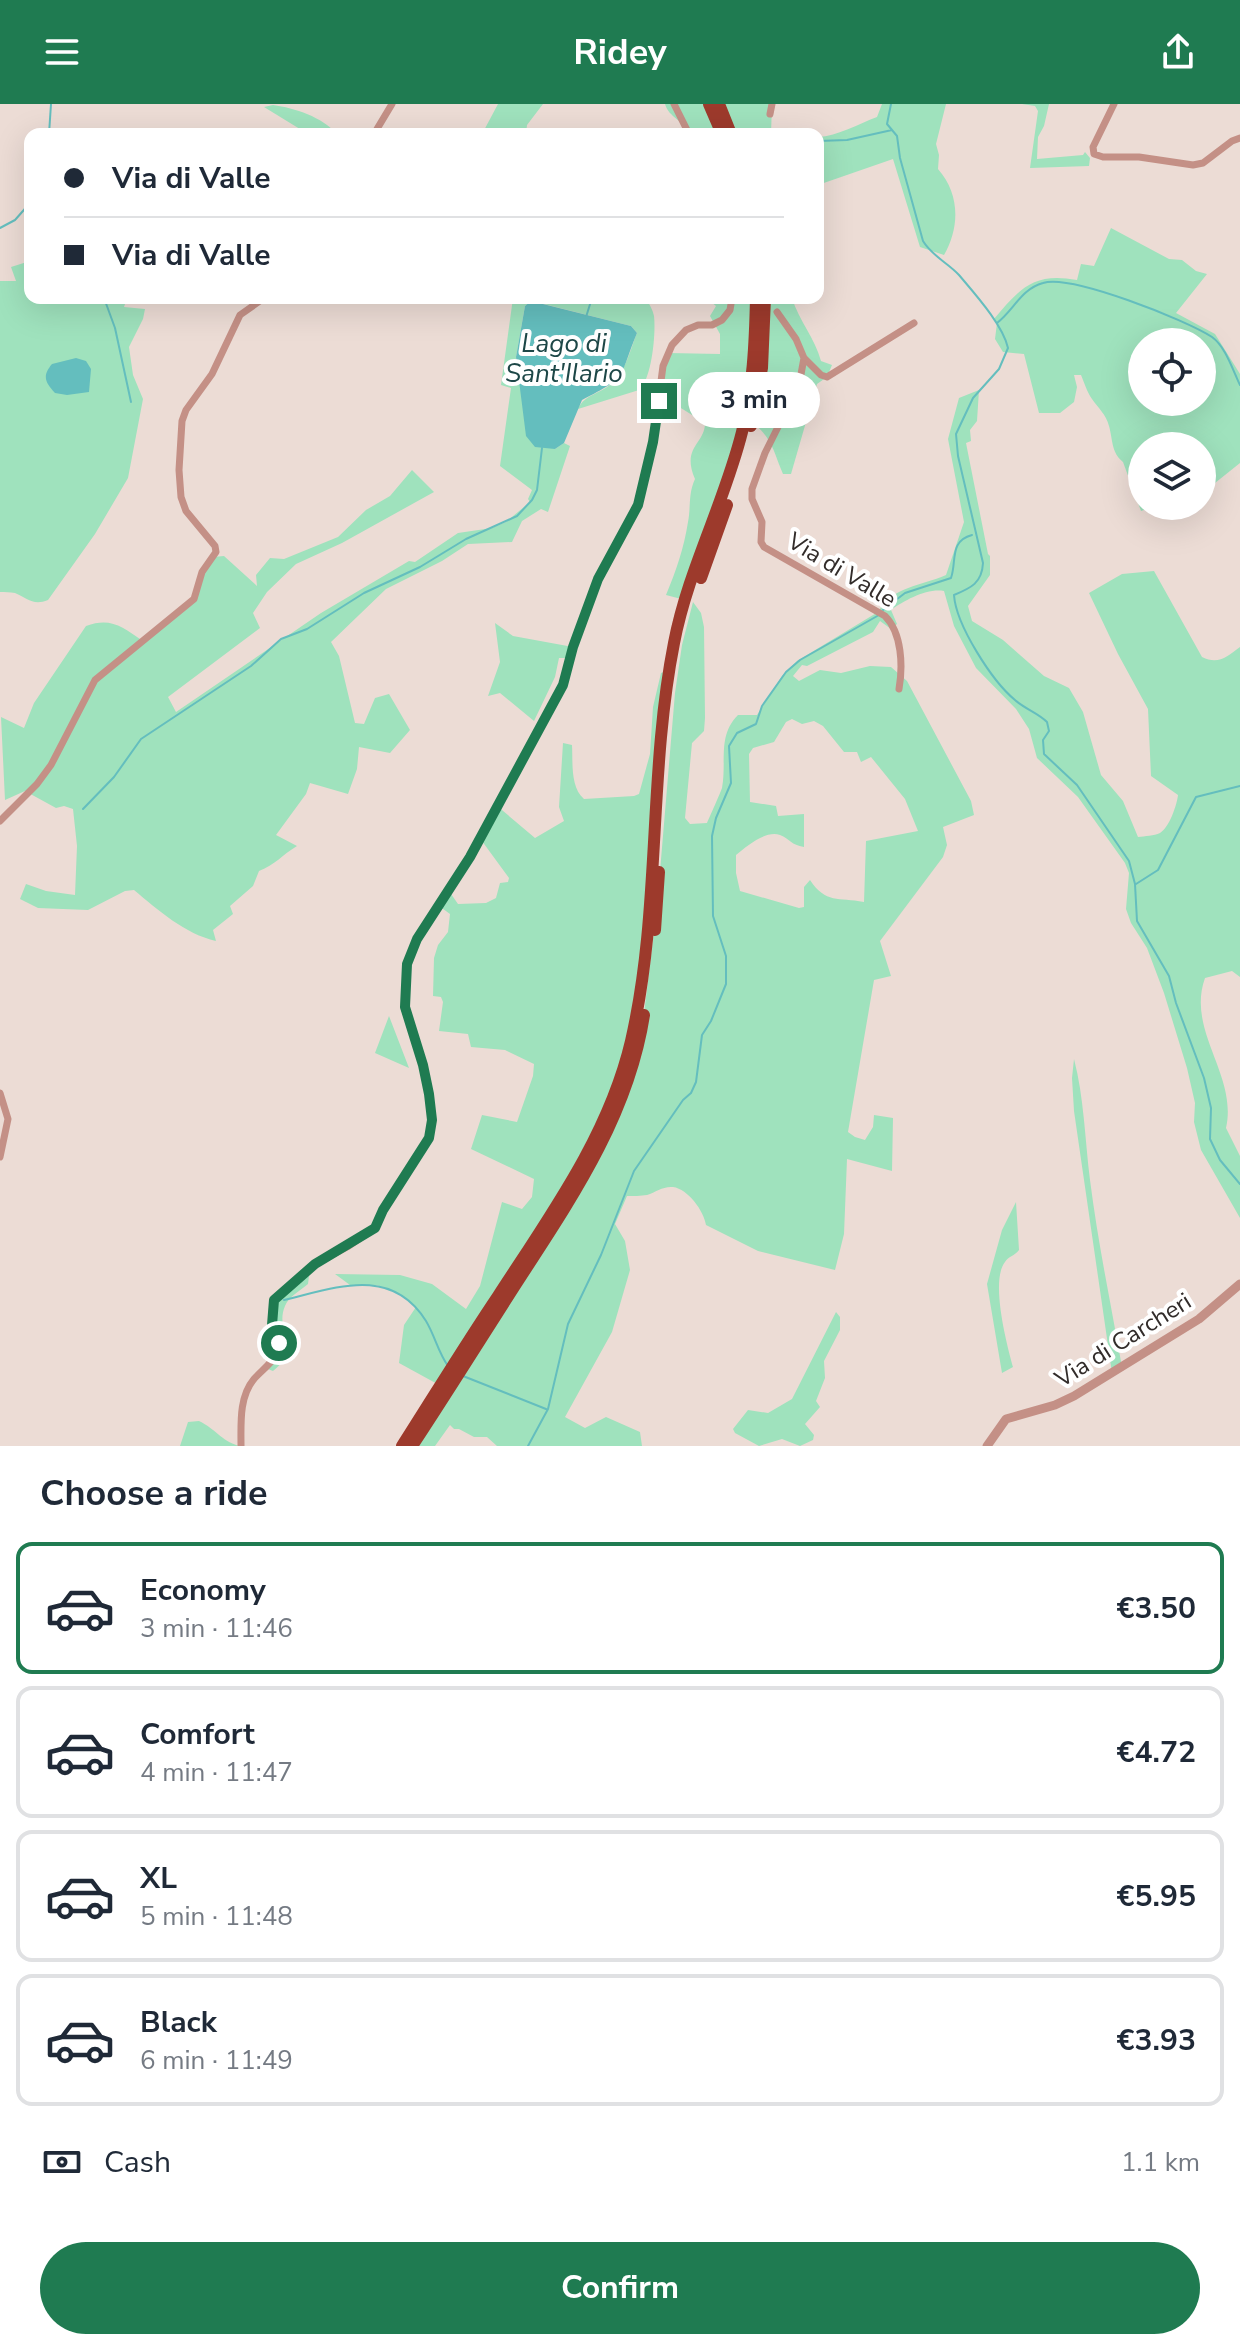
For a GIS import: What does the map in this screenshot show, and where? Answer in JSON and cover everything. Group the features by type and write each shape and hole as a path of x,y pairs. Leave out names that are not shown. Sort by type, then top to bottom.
{"highway":[{"path":"709,104 719,128"},
{"path":"719,104 729,128"},
{"path":"402,1446 567,1188 604,1120 625,1062 641,988 658,775 672,653 691,580 742,432 753,367 756,304"},
{"path":"412,1446 580,1183 617,1113 635,1063 648,990 666,777 682,645 699,582 749,436 762,368 765,304"}],"street":[{"path":"378,128 392,104"},
{"path":"674,104 686,128"},
{"path":"770,114 772,104"},
{"path":"1114,104 1093,147 1094,154 1103,157 1139,157 1193,165 1203,163 1240,138"},
{"path":"0,821 37,784 51,765 95,680 177,615 198,592 202,572 216,552 215,546 186,511 181,497 182,421 186,410 212,374 240,315 256,304"},
{"path":"241,1446 241,1414 246,1389 279,1349 278,1336 272,1325 274,1300 315,1264 375,1228 383,1210 429,1138 432,1120 429,1094 405,1007 407,964 417,939 470,857 563,685 573,647 598,579 638,505 653,442 663,366 672,345 686,330 722,320 731,304"},
{"path":"777,312 796,339 804,358 827,377 914,323"},
{"name":"Via di Valle","path":"804,358 799,385 765,453 752,489 752,499 762,522 761,542 764,547 880,613 892,623 899,642 899,689"},
{"path":"0,1093 8,1119 0,1157"},
{"name":"Via di Carcheri","path":"987,1446 1006,1419 1055,1405 1074,1396 1199,1319 1240,1284"}],"green space":[{"path":"498,104 543,104 527,128 485,128"},
{"path":"665,104 709,104 719,128 686,128"},
{"path":"719,104 772,104 771,128 729,128"},
{"path":"882,104 946,104 936,144 938,169 954,200 955,222 944,255 920,247 893,159 824,183 824,136 877,117"},
{"path":"1022,104 1049,104 1038,137 1037,159 1083,155 1085,152 1090,158 1089,166 1030,168 1038,111 1035,106"},
{"path":"264,107 290,108 308,114 330,128 298,128"},
{"path":"1111,228 1169,259 1182,260 1196,271 1207,274 1176,313 1204,328 1128,328 1128,416 1216,416 1216,336 1240,374 1240,463 1216,482 1216,432 1128,432 1128,476 1114,450 1108,422 1090,396 1081,375 1074,375 1077,387 1074,402 1060,413 1039,413 1024,354 1003,352 995,339 997,323 994,319 1029,285 1050,278 1077,280 1081,264 1094,266"},
{"path":"24,263 24,304 125,304 124,307 145,309 129,347 133,375 143,399 128,478 95,534 48,600 38,602 15,593 0,592 0,281 16,281 11,267"},
{"path":"512,304 528,304 516,357 523,399 555,449 564,443 570,446 548,512 541,509 522,521 512,542 468,544 386,589 331,642 339,656 355,723 364,724 375,698 389,694 410,730 390,753 359,747 357,769 348,794 310,783 306,794 276,835 297,846 259,871 253,886 230,906 233,914 213,930 216,941 183,927 134,890 125,891 88,910 38,908 20,899 26,884 46,891 75,895 77,846 73,809 64,806 56,808 25,791 5,800 1,717 24,728 34,703 86,626 109,623 143,641 194,599 202,572 213,557 224,556 257,586 256,575 270,558 284,559 338,537 366,510 390,496 412,470 434,492 342,543 296,564 267,592 253,613 260,628 168,697 176,712 321,613 409,561 415,562 458,533 492,528 506,522 530,502 528,499 532,490 500,466 511,388 501,385"},
{"path":"544,304 649,304 653,312 654,344 647,376 639,390 578,409 585,400 610,385 618,376 637,333 631,326"},
{"path":"714,304 756,304 748,402 685,600 666,595 679,559 689,516 695,479 691,468 692,453 705,423 676,405 659,401 668,353 720,354 720,334 710,316 716,306"},
{"path":"764,304 795,304 821,361 832,365 827,377 817,384 791,474 783,474 768,440 752,422"},
{"path":"979,390 977,421 970,430 971,441 966,443 990,556 990,575 968,606 972,621 1003,640 1044,676 1069,688 1083,712 1101,775 1123,801 1138,837 1155,835 1163,830 1172,816 1178,795 1151,776 1148,709 1089,593 1122,574 1154,571 1202,657 1218,660 1240,647 1240,977 1232,971 1205,978 1201,997 1206,1035 1225,1090 1228,1109 1226,1128 1240,1156 1240,1218 1201,1150 1187,1068 1164,993 1147,948 1126,909 1129,873 1125,863 1078,797 1037,758 1029,729 1016,709 976,668 954,626 944,591 923,593 891,610 897,624 891,629 880,621 873,632 807,666 802,665 793,676 799,681 820,670 841,673 870,666 891,667 907,681 971,801 974,815 943,827 947,845 943,857 880,941 891,976 874,980 848,1132 865,1140 873,1127 874,1115 893,1118 892,1171 847,1159 844,1234 835,1270 758,1251 706,1225 694,1202 679,1189 666,1187 647,1195 627,1196 615,1224 625,1241 630,1270 612,1332 565,1417 585,1428 606,1417 640,1432 642,1446 497,1446 487,1437 474,1437 450,1425 435,1446 412,1446 498,1311 641,1038 657,907 675,693 682,645 693,602 701,613 704,627 705,718 704,731 692,743 685,818 690,824 707,823 715,805 722,788 727,732 738,715 757,715 782,676 797,661 878,612 891,597 946,575 964,522 948,439 959,398","holes":["792,719 802,724 814,721 823,726 844,752 857,752 861,762 871,757 905,799 918,831 866,841 864,902 827,896 810,880 804,887 804,907 799,908 740,891 736,855 751,843 775,834 804,847 804,814 778,816 776,806 750,802 749,754 753,748 774,742 786,722"]},
{"path":"495,623 513,636 573,647 570,658 559,658 555,677 534,721 500,693 488,696 500,662"},
{"path":"669,670 641,988 604,1120 441,1386 399,1363 404,1325 416,1307 399,1294 377,1285 350,1285 335,1274 400,1275 432,1284 466,1309 480,1286 502,1202 522,1209 532,1197 534,1179 471,1149 482,1115 517,1122 533,1076 534,1064 505,1050 471,1047 468,1034 439,1031 443,1002 441,997 433,996 434,958 438,945 448,932 450,914 439,906 449,891 458,904 486,903 496,898 500,883 508,882 509,878 479,837 496,805 535,838 564,821 559,807 563,743 572,745 574,781 584,799 639,794 650,754 653,707 661,673"},
{"path":"389,1016 409,1068 375,1053"},
{"path":"1074,1059 1097,1227 1122,1367 1112,1373 1074,1111"},
{"path":"1016,1202 1019,1250 1005,1262 999,1283 1001,1313 1013,1367 1002,1373 987,1284 1002,1230"},
{"path":"306,1271 308,1284 285,1306 286,1354 273,1371 265,1368 279,1349 272,1305"},
{"path":"836,1312 840,1317 840,1330 824,1361 825,1378 816,1401 820,1407 805,1424 814,1435 813,1440 800,1446 782,1439 759,1446 735,1433 733,1429 748,1410 768,1413 792,1399"},
{"path":"199,1421 239,1446 180,1446 188,1422"}],"water":[{"name":"Lago di Sant'Ilario","path":"543,304 631,326 637,333 620,375 608,386 582,400 564,443 555,449 535,447 526,436 516,357 525,306"},
{"path":"76,358 86,361 91,369 89,392 55,393 46,379 49,368 52,364"}],"waterway":[{"path":"49,128 51,104"},
{"path":"891,104 887,124 897,136 923,241 980,300 995,320 1008,348 999,369 973,398 956,434 958,456 983,563 974,584 954,595 956,607 968,636 996,680 1015,700 1047,722 1049,731 1043,740 1044,754 1077,785 1129,861 1135,884 1137,921 1169,976 1204,1078 1211,1108 1210,1139 1220,1160 1240,1184"},
{"path":"824,141 847,140 892,130"},
{"path":"0,228 15,220 24,210"},
{"path":"997,323 1035,286 1057,282 1078,285 1154,310 1212,337 1225,353 1240,385"},
{"path":"106,304 115,328 131,402"},
{"path":"586,317 590,304"},
{"path":"83,809 114,777 141,739 251,666 281,639 307,629 364,593 420,567 466,539 517,516 537,490 542,448"},
{"path":"883,610 905,593 951,578 957,547 972,535"},
{"path":"528,1446 548,1409 568,1324 601,1255 634,1171 691,1093 696,1082 702,1035 726,984 726,956 713,916 712,836 731,783 729,746 737,733 756,724 762,706 786,672 800,660 879,615"},
{"path":"1136,884 1158,870 1196,797 1240,786"},
{"path":"284,1300 361,1285 396,1292 412,1304 426,1321 448,1366"},
{"path":"463,1376 546,1409"}],"route":[{"path":"279,1343 272,1325 274,1300 326,1256 347,1247 375,1228 383,1210 429,1138 432,1120 429,1094 405,1007 407,964 417,939 470,857 563,685 573,647 598,579 638,505 659,401"}]}
